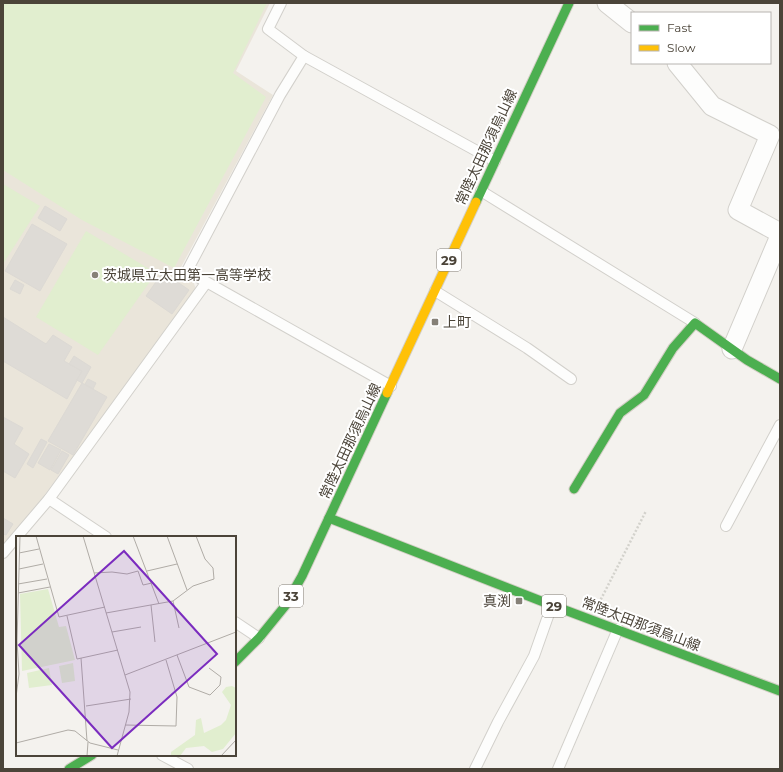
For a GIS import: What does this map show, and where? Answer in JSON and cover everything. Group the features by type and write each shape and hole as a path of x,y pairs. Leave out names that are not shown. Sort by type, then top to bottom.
{"main road":[{"name":"常陸太田那須烏山線","path":"569,3 329,518 552,605 780,691"},
{"path":"574,488 620,413 644,395 673,348 695,324 747,360 780,379"},
{"name":"33","path":"236,661 259,638 285,606 302,576 329,518"},
{"path":"69,769 90,756"}],"street":[{"path":"607,3 631,22"},
{"path":"678,64 712,106 770,134 738,210 780,235 732,349"}],"lane":[{"path":"280,3 268,29 304,56 495,161"},
{"path":"304,56 280,95 187,271 391,386"},
{"path":"481,191 695,324"},
{"path":"18,536 49,500 206,282"},
{"path":"435,291 527,348 571,379"},
{"path":"726,526 780,425"},
{"path":"49,500 104,536"},
{"path":"3,553 16,538"},
{"path":"475,769 498,722 534,656 552,605"},
{"path":"236,623 259,638"},
{"path":"558,769 618,629"},
{"path":"164,756 188,769"}],"path":[{"path":"598,605 604,597 646,511"}],"shaded area":[{"name":"茨城県立太田第一高等学校","path":"3,3 270,3 236,71 273,95 180,269 193,281 196,289 35,508 3,545"}],"green space":[{"path":"3,3 267,3 233,73 266,97 174,268 82,220 3,170"},
{"path":"3,184 40,206 3,264"},
{"path":"86,231 156,273 98,355 36,317"}],"building":[{"path":"45,206 67,219 60,231 38,218"},
{"path":"32,224 67,244 40,291 5,271"},
{"path":"163,272 189,290 172,314 146,296"},
{"path":"15,280 24,285 20,294 10,289"},
{"path":"3,317 46,344 53,335 72,347 64,361 82,371 67,399 3,361"},
{"path":"74,356 91,367 82,383 77,380 82,371 69,364"},
{"path":"88,379 96,383 93,389 85,384"},
{"path":"82,383 107,397 73,455 48,441"},
{"path":"3,417 23,428 14,444 29,454 15,478 3,471"},
{"path":"41,439 47,442 33,468 27,464"},
{"path":"49,444 61,450 50,470 38,463"},
{"path":"62,451 69,455 58,474 51,470"},
{"path":"3,518 13,524 6,535 3,534"}],"traffic: fast":[{"path":"476,202 569,3"},
{"path":"574,489 620,413 644,395 673,348 695,323 747,360 780,379"},
{"path":"236,661 259,638 285,606 302,576 387,393"},
{"path":"329,518 541,601 780,691"},
{"path":"69,769 90,756"}],"traffic: slow":[{"path":"387,393 476,202"}],"place":[{"name":"茨城県立太田第一高等学校","path":"95,275"},
{"name":"上町","path":"435,322"},
{"name":"真渕","path":"519,601"}]}
